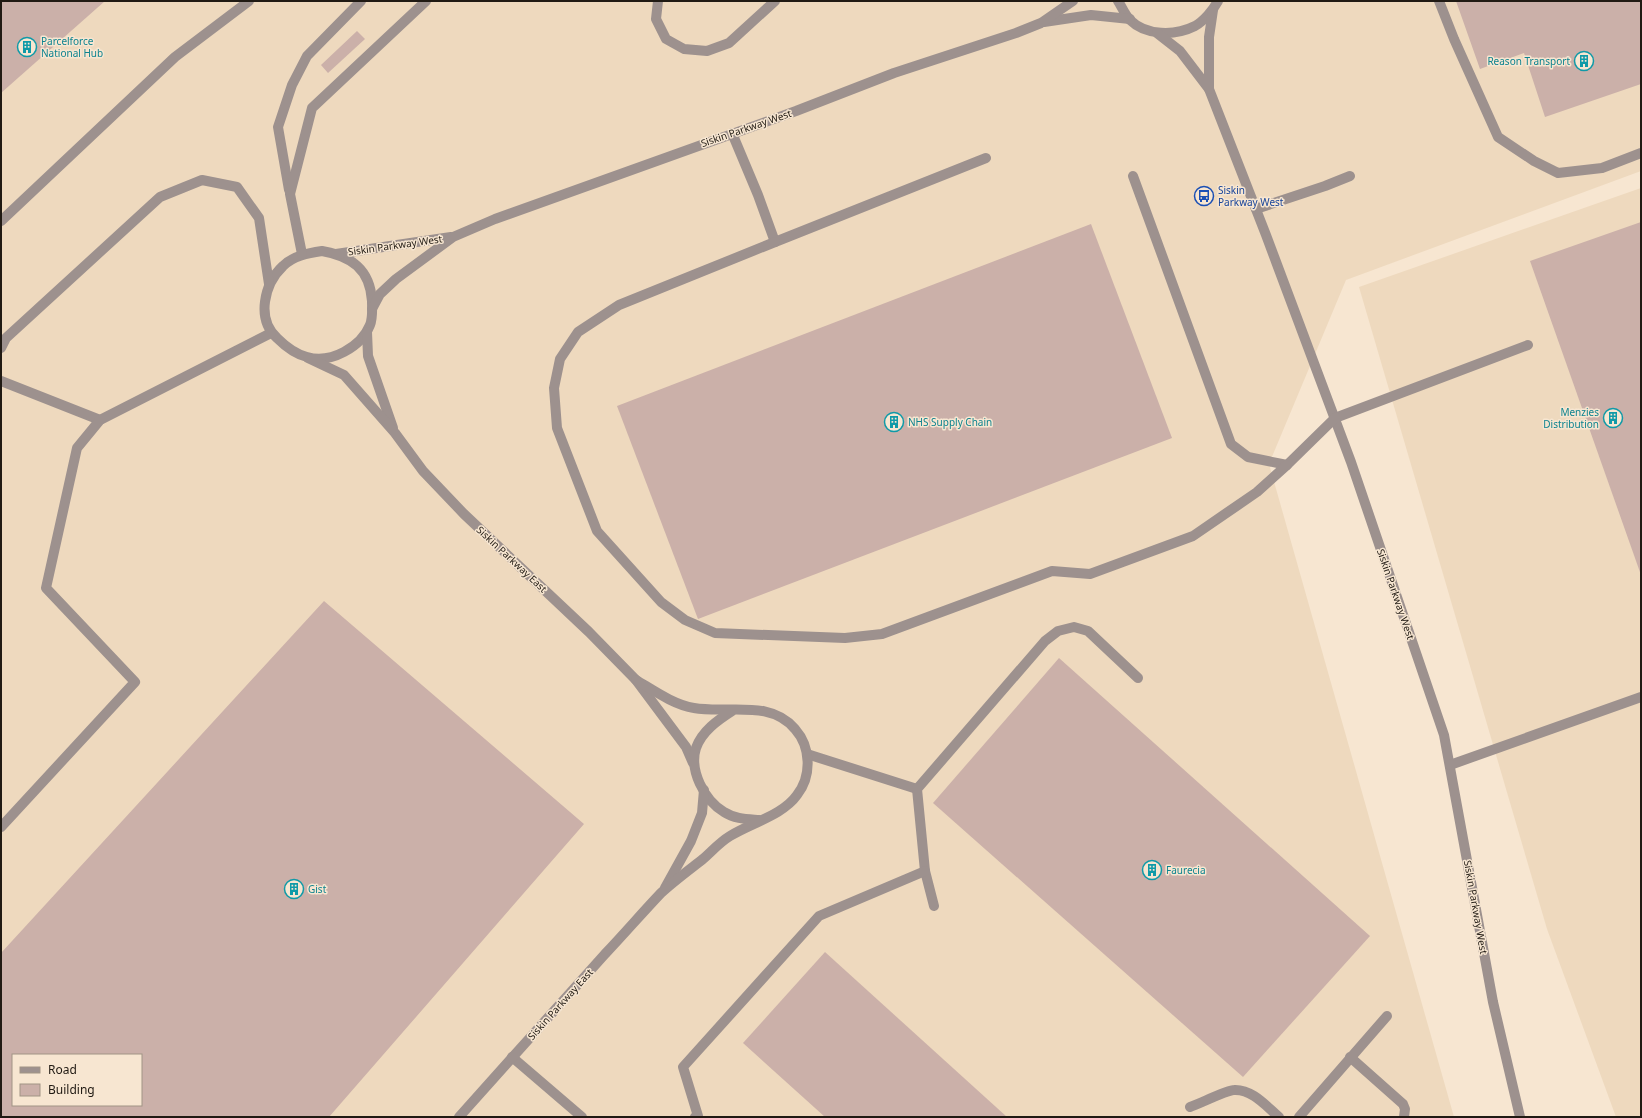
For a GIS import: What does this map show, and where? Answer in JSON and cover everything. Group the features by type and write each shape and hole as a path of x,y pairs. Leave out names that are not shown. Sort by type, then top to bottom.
{"street":[{"path":"1,221 174,58 249,1"},
{"path":"302,254 278,127 292,85 307,56 361,1"},
{"path":"290,194 312,108 426,1"},
{"path":"658,1 656,19 666,39 684,49 707,51 729,43 775,1"},
{"name":"Siskin Parkway West","path":"1041,23 1073,1"},
{"path":"1118,1 1130,20 1142,28 1157,33 1175,32 1195,26 1216,6"},
{"path":"1439,1 1454,39 1498,137 1534,161 1558,173 1602,168 1641,153"},
{"name":"Siskin Parkway West","path":"1209,89 1209,37 1216,6"},
{"name":"Siskin Parkway West","path":"372,309 380,294 396,279 453,237 495,219 796,111 894,73 931,62 1041,23 1091,15 1130,20"},
{"name":"Siskin Parkway West","path":"1157,33 1180,51 1209,89 1335,418 1444,735 1494,1002 1520,1117"},
{"path":"732,133 758,195 775,242"},
{"path":"986,158 619,305 578,332 560,359 554,388 557,428 597,531 661,602 685,620 715,633 845,638 882,634 1052,571 1090,574 1193,536 1257,492 1335,418 1528,345"},
{"path":"1133,176 1231,444 1248,458 1287,465"},
{"path":"1256,209 1326,186 1350,176"},
{"path":"1,348 4,340 160,197 202,180 237,187 259,218 268,284 263,310 271,333 288,349 308,358 319,359 333,357 345,352 357,344 367,332 371,324 371,291 365,275 354,263 336,254 322,251 302,254 283,265 268,284"},
{"name":"Siskin Parkway West","path":"336,254 453,237"},
{"name":"Siskin Parkway East","path":"367,332 368,356 395,432"},
{"path":"1,827 135,682 46,588 77,448 100,420 271,333"},
{"name":"Siskin Parkway East","path":"308,358 344,375 395,432 423,471 464,514 589,632 636,680 686,748 693,763"},
{"path":"1,381 100,420"},
{"path":"934,906 925,871 917,789 1045,641 1058,631 1074,627 1088,631 1138,678"},
{"name":"Siskin Parkway East","path":"636,680 666,697 692,708 732,710"},
{"path":"1450,765 1641,696"},
{"path":"757,709 773,713 786,720 796,729 806,745 808,764 804,783 797,796 779,812 759,820 740,819 723,812 704,790 696,775 693,763 696,747 705,732 732,710 757,709"},
{"path":"807,754 917,789"},
{"name":"Siskin Parkway East","path":"662,893 691,841 702,813 704,790"},
{"name":"Siskin Parkway East","path":"459,1117 662,893 729,837 759,820"},
{"path":"696,1117 683,1067 820,916 925,871"},
{"path":"1299,1117 1387,1016"},
{"path":"512,1057 582,1117"},
{"path":"1350,1057 1403,1104 1405,1109 1404,1117"},
{"path":"1190,1108 1233,1090 1246,1092 1256,1098 1279,1117"}],"shaded area":[{"path":"1,1 1641,1 1641,171 1346,280 1269,464 1454,1117 1,1117"},
{"path":"1641,188 1641,1117 1616,1117 1547,929 1359,287"}],"building":[{"name":"Parcelforce National Hub","path":"1,1 105,1 1,93"},
{"name":"Reason Transport","path":"1456,1 1641,1 1641,84 1545,117 1524,53 1480,69"},
{"path":"357,31 365,39 328,73 321,65"},
{"name":"Menzies Distribution","path":"1641,222 1641,575 1530,261"},
{"name":"NHS Supply Chain","path":"1091,224 1172,438 698,619 617,406"},
{"name":"Gist","path":"324,601 584,824 329,1117 1,1117 1,953"},
{"name":"Faurecia","path":"1059,658 1370,936 1243,1077 933,803"},
{"path":"825,952 1007,1117 825,1117 743,1043"}],"place":[{"name":"Parcelforce National Hub","path":"27,47"},
{"name":"Reason Transport","path":"1584,61"},
{"name":"Siskin Parkway West","path":"1204,196"},
{"name":"Menzies Distribution","path":"1613,418"},
{"name":"NHS Supply Chain","path":"894,422"},
{"name":"Faurecia","path":"1152,870"},
{"name":"Gist","path":"294,889"}]}
